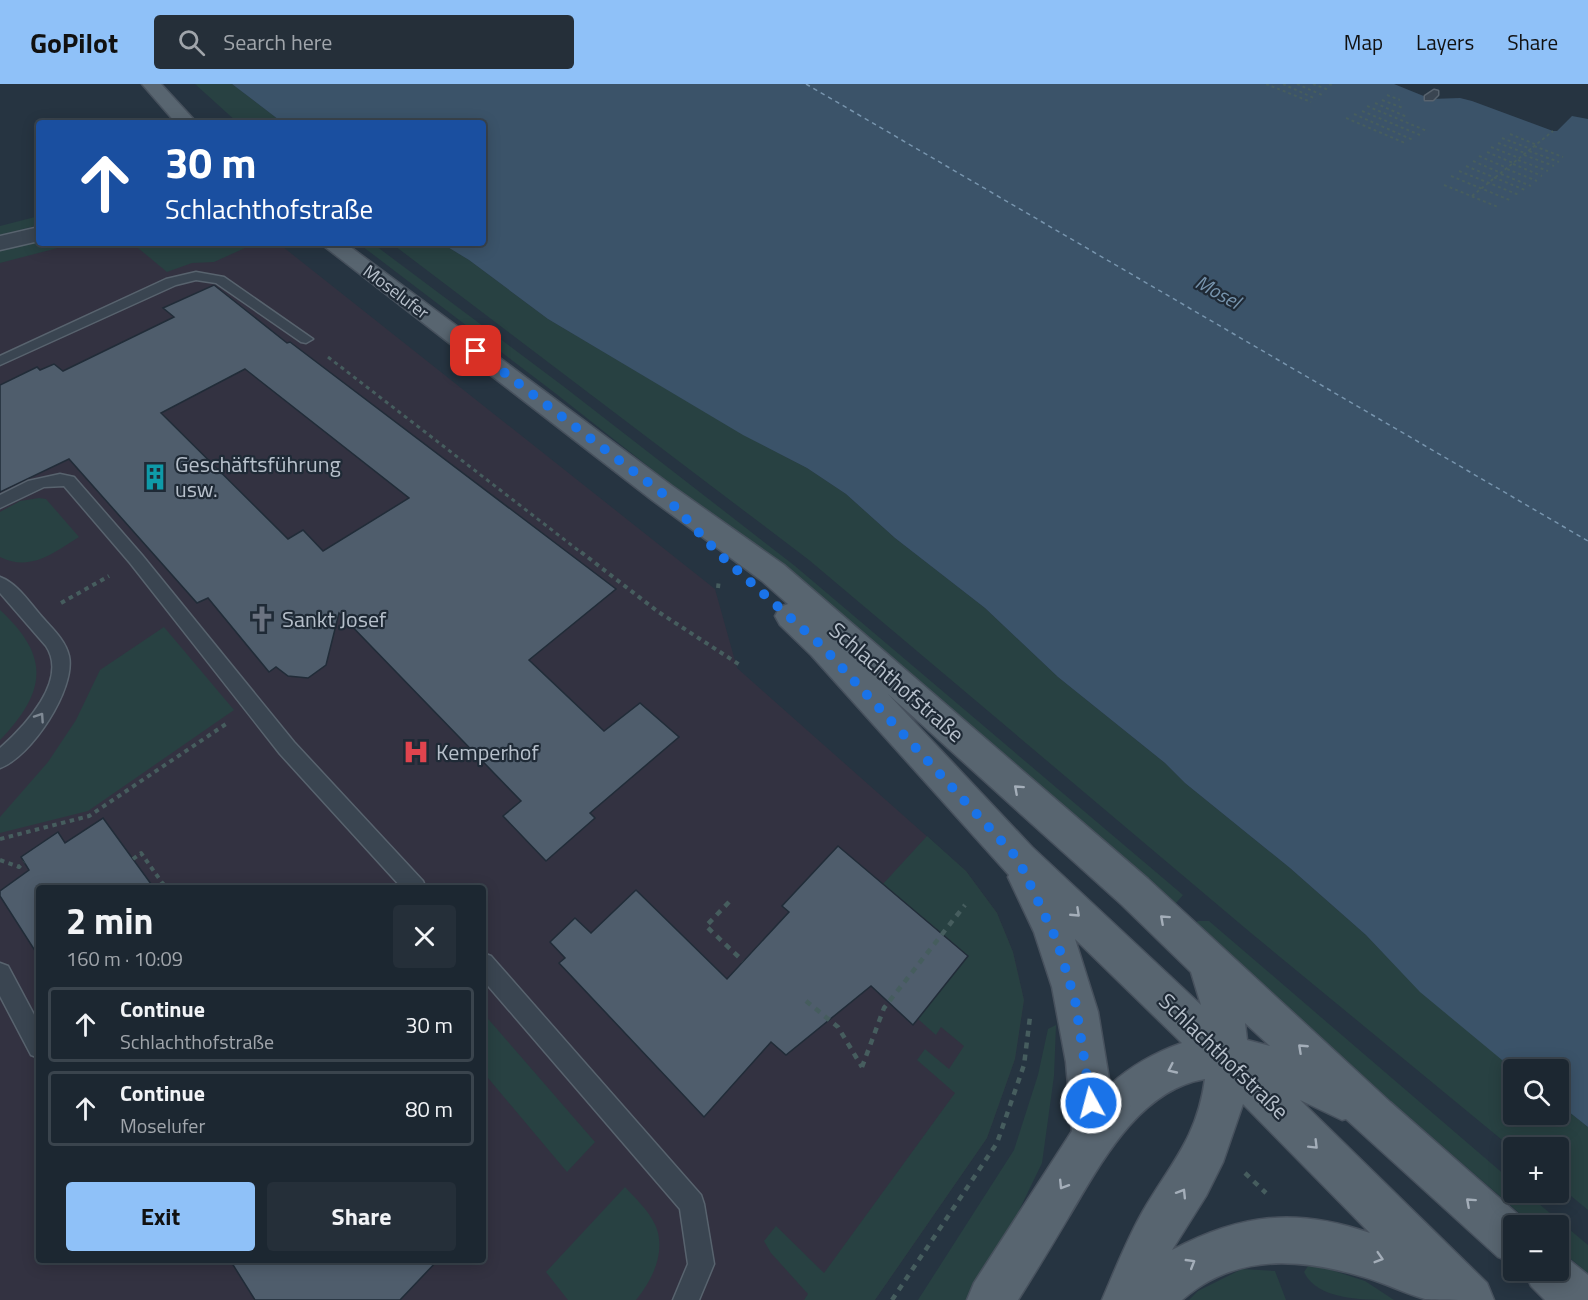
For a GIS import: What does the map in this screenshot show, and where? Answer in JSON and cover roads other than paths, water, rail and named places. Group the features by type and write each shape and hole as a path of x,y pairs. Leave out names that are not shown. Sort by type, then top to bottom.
{"main road":[{"path":"151,84 183,120"},
{"name":"Moselufer","path":"335,246 662,493"},
{"name":"Schlachthofstraße","path":"662,493 719,554 822,646 1018,859 1228,1059 1464,1295"},
{"name":"Schlachthofstraße","path":"662,493 773,573 1126,885 1376,1117 1503,1231"},
{"path":"1018,859 1057,941 1075,1000 1090,1087 1094,1136"},
{"path":"1126,1300 1157,1232 1197,1170 1211,1138 1226,1086 1228,1059 1224,1007 1206,959"},
{"path":"991,1300 1094,1136 1131,1094 1159,1074 1190,1060 1209,1057 1263,1065 1314,1084 1376,1117"},
{"path":"1146,1300 1164,1282 1188,1264 1210,1252 1246,1241 1283,1238 1358,1252 1398,1264 1464,1295"},
{"path":"1559,1281 1580,1300"}],"street":[{"path":"0,243 36,235"}],"lane":[{"path":"0,361 184,277 211,276 220,280 262,316 306,339"},
{"path":"0,502 40,482 57,479 69,481 136,560 287,748 413,885"},
{"path":"0,584 17,599 55,645 61,665 56,689 39,720 22,741 0,760"},
{"path":"486,967 692,1204 701,1264 686,1300"},
{"path":"0,974 36,1041"}],"water":[{"name":"Mosel","path":"232,84 1394,84 1431,99 1460,98 1472,101 1553,131 1557,131 1572,116 1588,119 1588,1127 1569,1112 1569,1059 1502,1060 1420,992 1366,935 1290,868 1058,677 985,608 895,538 846,494 807,468 743,435 548,319 469,260 446,246 486,246 486,120 279,120"}],"place":[{"name":"Geschäftsführung usw.","path":"155,477"},
{"name":"Sankt Josef","path":"262,619"},
{"name":"Kemperhof","path":"416,752"}]}
